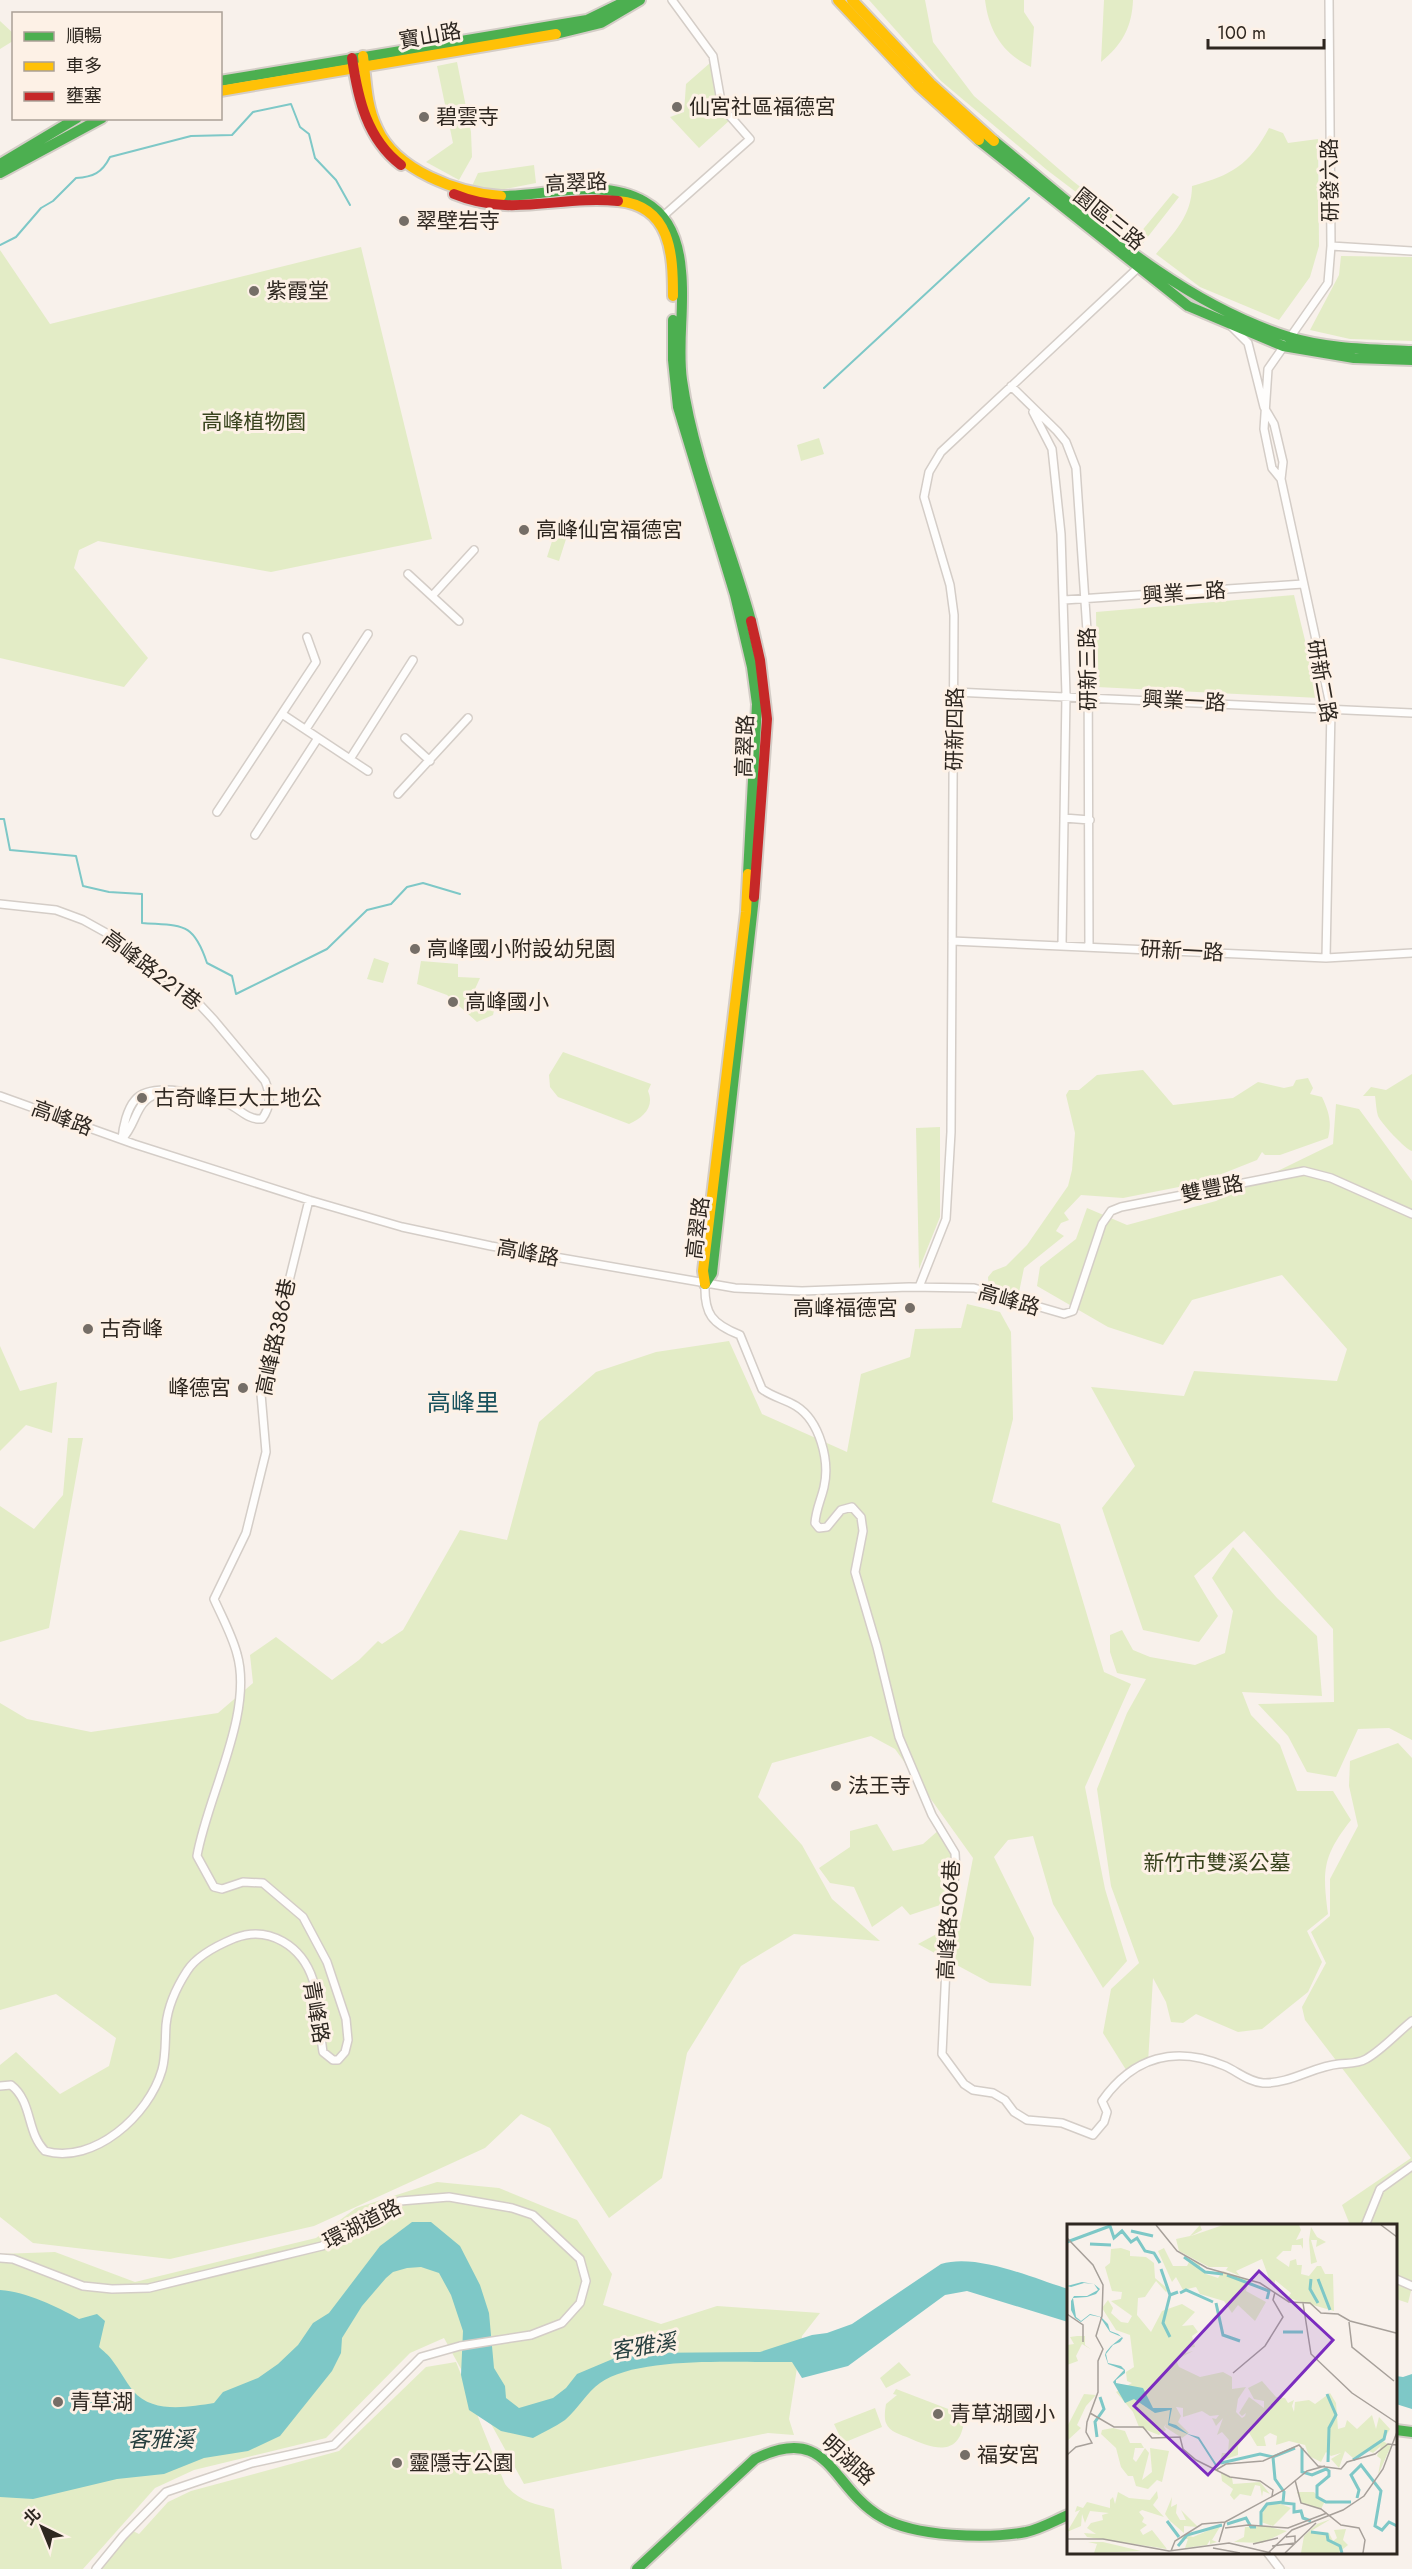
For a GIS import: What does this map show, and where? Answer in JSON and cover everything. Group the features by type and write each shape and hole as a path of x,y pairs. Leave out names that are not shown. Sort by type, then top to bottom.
{"street":[{"name":"寶山路","path":"222,91 358,62 587,20 628,0"},
{"name":"寶山路","path":"222,81 593,27 617,16 640,0"},
{"path":"661,218 750,139 722,107 713,56 672,0"},
{"name":"園區三路","path":"838,0 919,86 973,136 1142,265 1200,300 1287,342 1412,351"},
{"name":"園區三路","path":"852,0 931,84 980,129 1188,306 1228,323 1287,342 1354,358 1412,360"},
{"name":"研發六路","path":"1287,342 1328,283 1331,246 1329,0"},
{"name":"高翠路","path":"358,62 380,141 388,157 419,176 460,196 507,207 606,198 628,201 661,218 668,238 672,256 673,360 678,407 735,596 752,667 757,704 746,912 703,1271 705,1284"},
{"path":"0,164 74,120"},
{"path":"0,173 98,120"},
{"path":"1331,246 1412,251"},
{"name":"研新四路","path":"919,1287 946,1219 951,1132 955,692 950,585 924,497 929,472 941,452 1142,265"},
{"name":"研新二路","path":"1228,323 1248,343 1264,407 1268,453 1272,468 1281,479"},
{"name":"研新二路","path":"1287,342 1268,369 1264,407 1274,424 1283,462 1281,479 1331,709 1326,958"},
{"name":"研新三路","path":"1011,386 1066,442 1076,468 1086,599 1089,696 1089,947"},
{"name":"研新三路","path":"1031,407 1052,448 1064,600 1066,695 1063,754 1062,945"},
{"path":"432,597 474,550"},
{"path":"408,574 459,621"},
{"name":"興業二路","path":"1064,600 1303,584"},
{"path":"306,729 368,634"},
{"path":"217,812 316,662 307,637"},
{"path":"350,759 413,660"},
{"name":"興業一路","path":"955,692 1089,696 1412,713"},
{"path":"282,714 368,771"},
{"path":"398,794 468,718"},
{"path":"255,835 318,738"},
{"path":"405,738 430,761"},
{"path":"1064,818 1090,820"},
{"name":"高峰路221巷","path":"0,904 56,910 82,920 110,935 134,957 185,989 265,1081 269,1091 267,1112 262,1119 254,1120 229,1104 188,1092 167,1090 149,1096 141,1103 129,1131 122,1139"},
{"name":"研新一路","path":"952,941 1326,958 1412,953"},
{"name":"高峰路","path":"0,1096 122,1139 309,1200 436,1235 555,1259 735,1288 802,1291 919,1287 974,1288 1033,1307 1064,1314 1073,1311"},
{"name":"雙豐路","path":"1073,1311 1102,1224 1111,1211 1121,1207 1304,1171 1331,1178 1412,1214"},
{"name":"高峰路386巷","path":"237,1712 241,1684 238,1655 214,1599 246,1533 266,1452 261,1394 309,1200"},
{"name":"高峰路506巷","path":"705,1284 705,1302 709,1314 721,1328 740,1335 762,1389 796,1406 806,1416 820,1441 825,1455 824,1486 816,1508 814,1523 819,1528 827,1527 841,1510 852,1507 861,1517 863,1531 855,1572 877,1647 899,1737 932,1815 955,1853 956,1872 949,1902 942,2054 964,2084 973,2090 993,2093 1005,2100 1014,2112 1027,2120 1062,2123 1093,2135 1104,2122 1107,2112 1102,2101 1114,2084 1138,2066 1173,2054 1189,2055 1227,2067 1252,2080 1273,2082 1322,2067 1354,2064 1366,2059 1412,2021"},
{"name":"青峰路","path":"0,2086 11,2085 23,2098 32,2133 45,2151 63,2154 103,2142 119,2131 134,2116 158,2082 165,2055 169,2010 174,1991 189,1968 213,1948 252,1933 276,1936 292,1947 312,1976 322,2052 333,2060 338,2060 345,2052 348,2040 346,2019 327,1962 303,1917 263,1882 243,1882 222,1889 213,1887 197,1856 237,1712"},
{"path":"1366,2224 1380,2188 1412,2166"},
{"name":"環湖道路","path":"0,2258 13,2259 82,2286 112,2289 150,2288 322,2246 359,2221 400,2201 449,2197 512,2208 533,2216 580,2259 586,2281 580,2303 562,2323 531,2335 460,2346 421,2357 334,2445 252,2463 166,2492 123,2536 96,2569"},
{"path":"1397,2430 1412,2432"},
{"name":"明湖路","path":"637,2569 755,2460 770,2450 788,2445 803,2447 816,2454 881,2517 913,2528 984,2535 1026,2532 1067,2515"},
{"path":"1268,2554 1280,2569"}],"green space":[{"path":"869,0 925,0 933,42 974,96 1074,182 1140,233 1173,193 1179,197 1143,243 1047,170 941,81"},
{"path":"985,0 1024,0 1024,12 1034,27 1031,67 1012,55 999,40 990,22"},
{"path":"1104,0 1133,0 1131,19 1124,35 1115,49 1101,62"},
{"path":"0,21 12,32 12,42 0,49"},
{"path":"457,62 471,132 472,157 459,180 426,162 453,143 437,66"},
{"path":"710,63 720,109 730,120 699,148 670,117 684,112 686,84"},
{"path":"1269,128 1283,133 1288,143 1318,139 1319,246 1310,277 1279,320 1200,287 1156,254 1181,223 1189,206 1192,186 1218,178 1238,167 1262,141"},
{"path":"534,165 536,183 500,190 472,186 478,173"},
{"name":"高峰植物園","path":"361,247 432,539 271,572 98,541 79,550 74,568 148,658 124,687 0,658 0,250 50,324"},
{"path":"1341,256 1412,257 1412,341 1350,339 1310,330 1339,275"},
{"path":"819,438 824,454 801,461 797,445"},
{"path":"554,535 566,539 559,561 547,557"},
{"path":"1294,595 1319,698 1097,687 1096,612"},
{"path":"374,958 389,963 383,983 367,979"},
{"path":"421,961 458,964 458,977 480,978 475,989 481,997 496,1002 493,1015 477,1022 447,995 417,984"},
{"path":"563,1052 651,1084 648,1091 649,1107 639,1119 629,1124 558,1097 550,1087 549,1075"},
{"path":"1143,1070 1173,1105 1233,1098 1258,1082 1284,1088 1293,1086 1296,1080 1308,1078 1313,1088 1310,1094 1322,1097 1326,1107 1330,1122 1328,1138 1280,1155 1265,1155 1262,1152 1257,1160 1199,1183 1123,1198 1081,1195 1064,1213 1069,1220 1061,1223 1056,1231 1064,1236 1024,1268 1017,1302 989,1292 988,1277 993,1271 1006,1266 1027,1245 1068,1186 1072,1170 1075,1133 1066,1095 1069,1090 1079,1090 1097,1075"},
{"path":"1412,1074 1412,1151 1399,1141 1380,1119 1377,1114 1375,1096 1363,1096 1371,1087 1386,1090"},
{"path":"1336,1104 1359,1109 1412,1181 1412,1740 1389,1728 1358,1729 1336,1777 1307,1772 1288,1736 1258,1704 1334,1702 1333,1629 1244,1531 1194,1576 1218,1616 1199,1642 1143,1630 1102,1508 1135,1466 1091,1387 1184,1396 1194,1371 1337,1381 1347,1349 1282,1275 1192,1300 1163,1345 1108,1327 1037,1286 1040,1267 1076,1239 1087,1208 1127,1225 1216,1201 1333,1144"},
{"path":"940,1127 940,1217 919,1269 916,1128"},
{"path":"967,1304 1000,1312 1011,1332 1013,1419 992,1502 1060,1524 1104,1672 1131,1684 1085,1787 1105,1889 1127,1961 1103,1988 1053,1904 1033,1836 1008,1840 994,1857 1034,1938 1031,1986 990,1983 918,1944 961,1921 973,1858 895,1749 871,1736 772,1763 758,1797 802,1845 832,1899 880,1941 794,1934 741,1966 687,2053 662,2178 609,2218 550,2128 521,2114 485,2148 314,2226 170,2259 33,2243 0,2217 0,2065 16,2052 60,2094 109,2066 116,2038 56,1994 0,2010 0,1703 27,1719 91,1732 218,1713 253,1683 250,1655 276,1637 332,1680 359,1660 378,1641 382,1644 403,1630 460,1530 507,1540 539,1422 596,1372 656,1352 729,1341 762,1414 847,1452 861,1374 910,1357 915,1329 961,1328"},
{"path":"0,1346 20,1391 57,1382 52,1433 26,1425 0,1451"},
{"path":"68,1438 83,1438 49,1628 0,1642 0,1506 34,1529 63,1495"},
{"name":"新竹市雙溪公墓","path":"1233,1547 1277,1598 1317,1636 1322,1696 1242,1692 1251,1715 1280,1745 1297,1791 1333,1791 1351,1820 1335,1844 1327,1864 1325,1885 1328,1914 1307,1931 1322,1962 1308,1992 1262,2029 1238,2032 1196,2014 1183,2023 1171,2022 1166,2002 1153,1978 1148,2063 1128,2073 1103,2033 1111,1989 1139,1963 1111,1886 1097,1789 1127,1713 1146,1679 1117,1673 1110,1652 1110,1635 1122,1630 1133,1650 1150,1657 1195,1665 1225,1653 1233,1611 1212,1578"},
{"path":"1398,1743 1412,1758 1412,2287 1408,2303 1397,2299 1397,2224 1350,2224 1342,2205 1411,2158 1305,2020 1302,2007 1326,1963 1311,1932 1330,1916 1330,1879 1358,1826 1349,1786 1350,1761"},
{"path":"877,1824 893,1851 923,1844 940,1829 955,1853 949,1902 910,1915 902,1906 872,1927 854,1887 830,1883 819,1868 850,1847 850,1831"},
{"path":"437,2182 499,2188 577,2220 612,2274 603,2305 661,2324 717,2306 820,2313 802,2336 789,2419 794,2435 768,2433 524,2484 444,2338 410,2353 326,2438 194,2470 155,2488 83,2569 0,2569 0,2254 55,2252 135,2282 316,2238 356,2208"},
{"name":"靈隱寺公園","path":"456,2362 505,2484 521,2498 554,2509 562,2569 96,2569 133,2531 139,2534 168,2502 191,2491 339,2451 426,2367"},
{"path":"899,2362 911,2375 886,2388 880,2378"},
{"path":"896,2389 964,2415 962,2421 959,2421 963,2427 960,2437 955,2443 941,2448 933,2447 890,2429 885,2421 886,2404 897,2395 893,2394"},
{"path":"875,2408 882,2427 843,2443 834,2424"}],"water":[{"name":"客雅溪","path":"412,2222 431,2222 460,2246 480,2285 489,2313 494,2368 505,2386 506,2398 519,2408 553,2398 566,2388 577,2374 615,2358 635,2353 760,2352 812,2335 827,2333 852,2324 941,2264 955,2261 1005,2268 1067,2289 1067,2322 967,2291 945,2295 848,2366 802,2378 792,2362 692,2362 640,2368 617,2374 600,2383 565,2420 533,2438 501,2431 469,2410 461,2375 463,2331 451,2295 439,2273 421,2267 407,2268 393,2272 362,2306 342,2338 341,2353 332,2371 280,2436 248,2451 204,2458 164,2474 117,2479 33,2499 0,2497 0,2290 31,2297 79,2319 97,2314 105,2321 99,2347 111,2358 133,2391 150,2403 161,2406 193,2406 214,2403 223,2392 258,2378 278,2364 298,2345 313,2323 329,2313 380,2246"},
{"path":"1412,2374 1412,2409 1397,2404 1397,2376"}],"waterway":[{"path":"0,245 16,237 41,208 53,201 76,178 96,173 104,167 110,157 191,136 232,135 253,112 291,104 300,127 309,134 315,158 336,180 350,205"},
{"path":"824,388 1029,198"},
{"path":"0,819 4,819 10,850 76,856 83,886 109,892 142,894 142,923 176,926 191,933 197,939 207,963 232,976 236,994 327,949 367,910 391,904 407,887 423,883 460,894"}],"traffic: fast":[{"path":"222,81 587,20 628,0"},
{"path":"556,34 601,23 640,0"},
{"path":"0,164 74,120"},
{"path":"0,173 98,120"},
{"path":"979,140 1188,306 1283,346 1354,358 1412,360"},
{"path":"994,141 1097,226 1169,279 1207,302 1247,321 1304,341 1350,348 1412,351"},
{"path":"501,196 593,189 611,191 645,202 654,208 667,223 672,232 680,261 681,366 688,411 703,472 751,621"},
{"path":"673,320 673,360 678,407 735,595 752,667 757,704 748,874"},
{"path":"705,1284 712,1273 754,897"},
{"path":"1397,2430 1412,2432"},
{"path":"637,2569 755,2459 780,2450 799,2448 814,2453 827,2463 864,2504 881,2517 912,2529 952,2535 1010,2534 1036,2529 1067,2515"}],"traffic: slow":[{"path":"838,0 919,86 979,140"},
{"path":"852,0 931,84 994,141"},
{"path":"222,91 556,34"},
{"path":"363,56 373,120 386,143 398,156 413,168 448,185 501,196"},
{"path":"618,201 636,205 649,212 659,222 670,249 673,296"},
{"path":"705,1284 703,1271 746,912 748,874"}],"traffic: jam":[{"path":"352,58 361,103 372,131 389,155 401,165"},
{"path":"454,194 475,201 516,205 596,200 618,201"},
{"path":"751,621 760,660 767,719 754,897"}],"place":[{"name":"仙宮社區福德宮","path":"677,107"},
{"name":"碧雲寺","path":"424,117"},
{"name":"翠壁岩寺","path":"404,221"},
{"name":"紫霞堂","path":"254,291"},
{"name":"高峰仙宮福德宮","path":"524,530"},
{"name":"高峰國小附設幼兒園","path":"415,949"},
{"name":"高峰國小","path":"453,1002"},
{"name":"古奇峰巨大土地公","path":"142,1098"},
{"name":"高峰福德宮","path":"910,1308"},
{"name":"古奇峰","path":"88,1329"},
{"name":"峰德宮","path":"243,1388"},
{"name":"法王寺","path":"836,1786"},
{"name":"青草湖","path":"58,2402"},
{"name":"青草湖國小","path":"938,2414"},
{"name":"福安宮","path":"965,2455"},
{"name":"靈隱寺公園","path":"397,2463"}],"district":[{"name":"高峰里","path":"463,1403"}]}
